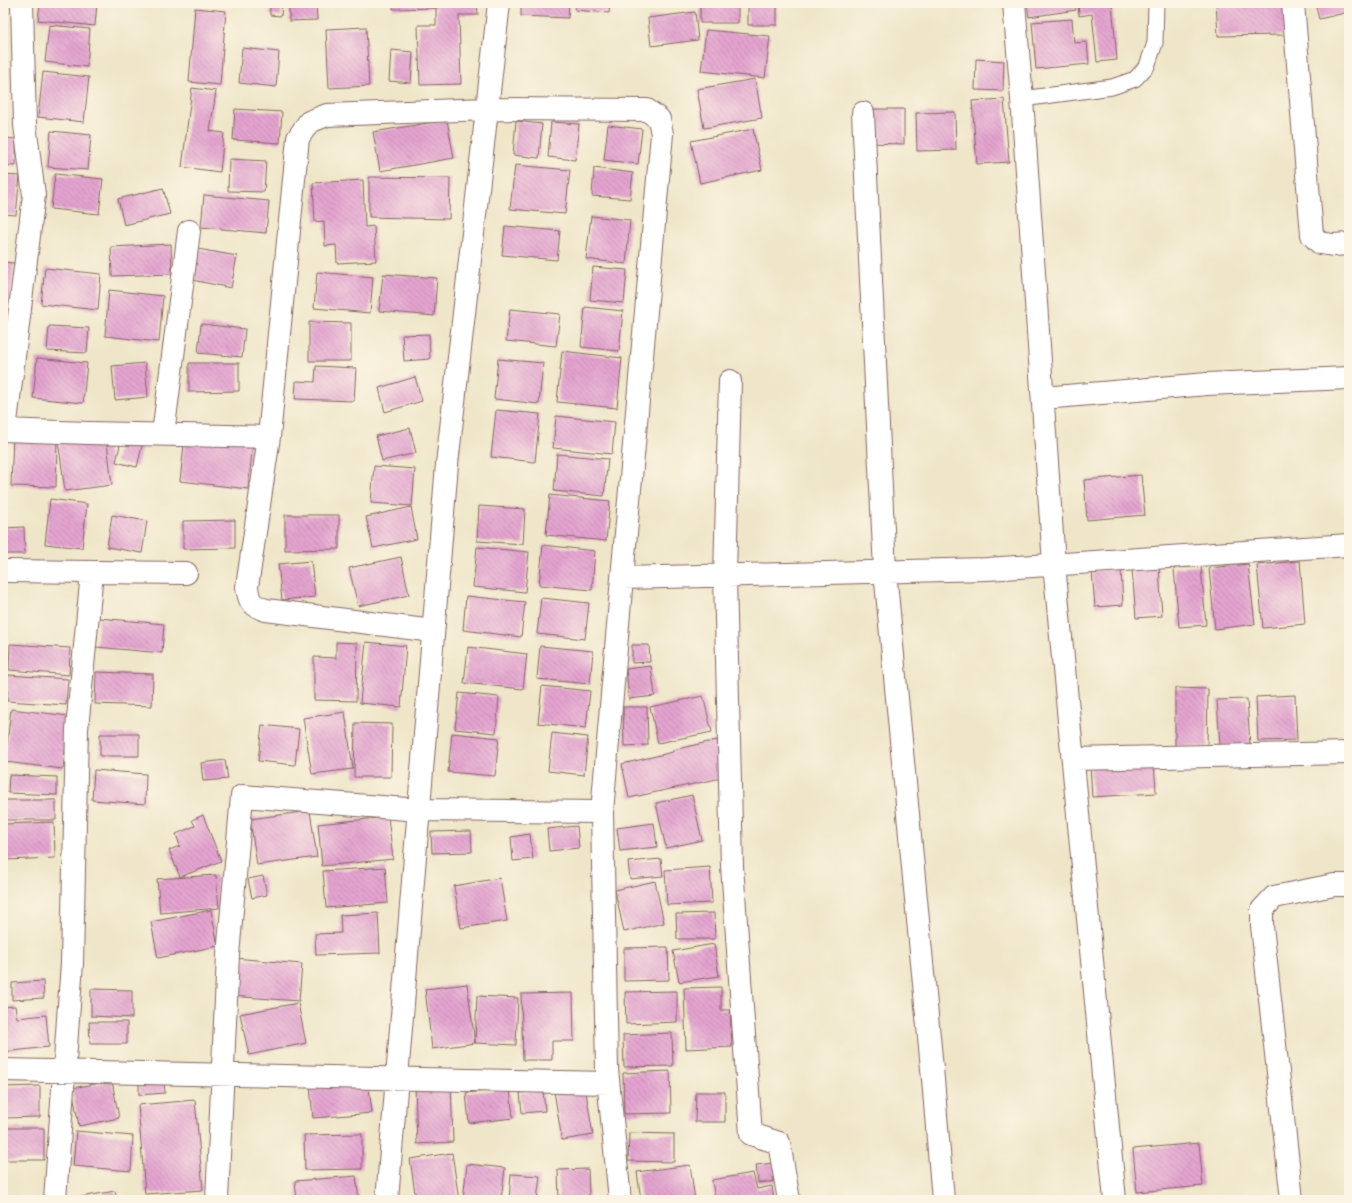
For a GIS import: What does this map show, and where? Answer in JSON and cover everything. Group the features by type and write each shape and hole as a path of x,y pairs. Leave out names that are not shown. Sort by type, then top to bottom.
{"street":[{"path":"22,3 25,125 34,196 4,430 269,437"},
{"path":"387,1200 448,464 499,3"},
{"path":"1014,3 1054,564 1074,759 1115,1200"},
{"path":"1293,3 1312,235 1320,244 1349,244"},
{"path":"433,631 266,610 254,606 248,597 247,586 269,437 298,138 310,122 327,116 487,109 647,110 658,119 662,134 602,812 608,1083 620,1200"},
{"path":"863,113 885,571 943,1200"},
{"path":"163,434 189,231"},
{"path":"1043,398 1207,384 1349,378"},
{"path":"730,381 725,576 732,866 751,1134 780,1143 789,1200"},
{"path":"622,578 987,569 1349,544"},
{"path":"3,571 186,573"},
{"path":"55,1200 72,963 77,729 92,572"},
{"path":"1074,759 1349,753"},
{"path":"217,1200 228,955 242,796 419,810 602,812"},
{"path":"1292,1200 1262,926 1262,910 1274,897 1334,885 1349,885"},
{"path":"3,1070 608,1083"}],"lane":[{"path":"1022,99 1112,87 1135,79 1147,66 1155,43 1156,3"}],"building":[{"path":"40,3 97,3 95,26 38,20"},
{"path":"270,3 282,3 281,16 270,15"},
{"path":"289,3 316,3 317,20 289,21"},
{"path":"393,3 477,3 478,15 459,15 461,84 420,85 418,25 436,25 436,8 393,9"},
{"path":"521,3 569,3 568,18 521,16"},
{"path":"576,3 610,3 609,13 575,10"},
{"path":"700,3 738,3 738,23 700,23"},
{"path":"748,3 777,3 777,25 748,25"},
{"path":"1027,3 1075,3 1076,10 1029,17"},
{"path":"1078,3 1112,3 1117,60 1097,62 1092,14 1079,16"},
{"path":"1216,3 1285,3 1286,35 1218,36"},
{"path":"1315,3 1349,3 1349,12 1319,19"},
{"path":"195,8 226,11 220,85 189,82"},
{"path":"695,12 698,40 651,46 648,18"},
{"path":"1072,19 1074,43 1087,42 1089,64 1036,69 1032,22"},
{"path":"49,25 90,29 87,67 45,62"},
{"path":"366,27 369,86 329,88 326,29"},
{"path":"706,30 770,36 765,78 701,71"},
{"path":"242,48 279,52 276,87 239,83"},
{"path":"391,50 413,52 411,83 389,81"},
{"path":"976,59 1004,61 1003,91 975,90"},
{"path":"43,72 89,77 84,122 38,117"},
{"path":"755,79 762,118 704,128 697,89"},
{"path":"192,88 216,91 210,131 224,133 220,172 182,167"},
{"path":"1004,99 1009,162 977,164 972,101"},
{"path":"235,109 282,112 280,143 233,140"},
{"path":"865,109 904,109 904,144 864,143"},
{"path":"955,112 956,150 917,151 916,113"},
{"path":"447,120 454,158 380,171 373,132"},
{"path":"516,121 542,124 539,158 513,155"},
{"path":"551,122 579,124 575,160 548,157"},
{"path":"608,125 642,129 638,164 604,160"},
{"path":"753,129 762,170 700,183 691,141"},
{"path":"51,131 91,135 88,170 48,167"},
{"path":"3,138 16,139 16,166 3,165"},
{"path":"229,159 266,161 264,192 228,191"},
{"path":"515,165 570,170 565,214 510,209"},
{"path":"594,168 633,173 630,199 592,196"},
{"path":"55,174 103,179 99,214 51,209"},
{"path":"3,175 20,176 16,215 3,214"},
{"path":"369,177 450,178 449,219 369,217"},
{"path":"363,180 365,227 374,226 376,261 337,263 336,245 325,246 324,221 315,222 313,183"},
{"path":"163,188 170,214 124,225 118,199"},
{"path":"204,195 269,201 266,233 201,227"},
{"path":"591,216 630,220 626,264 586,259"},
{"path":"505,226 560,231 557,260 502,255"},
{"path":"171,244 172,274 112,276 111,247"},
{"path":"198,249 237,256 231,288 192,280"},
{"path":"3,262 14,263 10,307 3,306"},
{"path":"593,267 627,270 624,303 590,300"},
{"path":"45,268 101,274 98,310 41,304"},
{"path":"317,272 373,277 370,313 314,308"},
{"path":"383,274 437,278 434,316 379,311"},
{"path":"109,290 163,296 159,342 105,336"},
{"path":"585,307 623,311 619,351 581,347"},
{"path":"510,309 560,314 556,346 506,341"},
{"path":"309,322 351,323 351,361 309,361"},
{"path":"201,324 245,329 242,357 198,353"},
{"path":"49,326 89,328 87,353 47,351"},
{"path":"429,334 430,359 404,361 402,335"},
{"path":"562,351 622,358 617,408 557,402"},
{"path":"37,358 87,363 83,403 33,398"},
{"path":"498,359 543,363 539,404 494,399"},
{"path":"145,363 148,397 115,400 112,366"},
{"path":"189,363 239,363 239,391 189,392"},
{"path":"316,366 356,368 354,401 295,399 296,381 315,382"},
{"path":"415,377 422,401 385,412 379,388"},
{"path":"496,410 540,414 535,462 491,457"},
{"path":"556,416 615,422 612,454 553,448"},
{"path":"410,428 416,453 382,461 376,436"},
{"path":"106,434 112,485 65,491 58,440"},
{"path":"185,435 253,443 248,489 180,481"},
{"path":"13,436 57,437 56,487 11,486"},
{"path":"121,441 142,446 137,467 116,462"},
{"path":"557,454 608,459 604,496 554,491"},
{"path":"374,466 415,469 412,506 371,503"},
{"path":"1141,475 1145,515 1087,520 1084,480"},
{"path":"550,495 610,501 606,541 546,535"},
{"path":"50,499 87,504 82,548 45,544"},
{"path":"479,506 525,509 523,544 477,541"},
{"path":"411,507 417,539 373,548 366,517"},
{"path":"112,515 147,521 142,553 107,547"},
{"path":"285,515 339,515 339,549 285,550"},
{"path":"235,520 235,548 183,549 183,521"},
{"path":"24,527 25,554 3,554 3,528"},
{"path":"543,545 595,551 592,590 539,585"},
{"path":"477,547 529,552 525,592 473,587"},
{"path":"401,557 409,595 358,606 349,568"},
{"path":"311,561 315,597 282,600 278,564"},
{"path":"1300,561 1305,624 1263,628 1257,565"},
{"path":"1248,564 1255,624 1215,629 1209,568"},
{"path":"1201,566 1206,625 1179,627 1174,568"},
{"path":"1159,567 1162,616 1136,618 1132,569"},
{"path":"1121,569 1123,605 1095,607 1092,571"},
{"path":"466,596 525,602 521,637 463,630"},
{"path":"541,598 589,603 585,639 537,634"},
{"path":"99,618 164,624 162,653 96,647"},
{"path":"4,619 6,632 3,633 3,620"},
{"path":"3,642 6,642 4,665 3,665"},
{"path":"336,642 357,643 356,701 314,700 314,657 336,658"},
{"path":"366,642 406,646 401,707 360,703"},
{"path":"10,644 70,648 69,675 9,670"},
{"path":"632,645 649,645 650,662 632,663"},
{"path":"540,646 593,651 590,684 537,679"},
{"path":"468,647 527,654 523,689 464,683"},
{"path":"651,666 655,696 629,699 626,669"},
{"path":"96,672 153,674 152,706 95,704"},
{"path":"8,675 68,679 66,705 7,701"},
{"path":"542,686 590,691 586,728 538,723"},
{"path":"1175,688 1208,689 1207,747 1175,746"},
{"path":"459,693 499,697 496,733 455,729"},
{"path":"1295,695 1297,740 1258,741 1256,697"},
{"path":"703,696 712,732 658,743 650,707"},
{"path":"1247,699 1250,745 1220,746 1217,700"},
{"path":"623,707 647,707 648,745 624,746"},
{"path":"11,709 69,716 63,769 5,762"},
{"path":"345,712 353,769 312,774 303,718"},
{"path":"355,723 392,724 391,777 354,777"},
{"path":"262,725 299,729 295,765 258,761"},
{"path":"452,733 499,738 495,776 448,772"},
{"path":"552,733 588,737 584,775 548,771"},
{"path":"100,734 139,734 139,756 100,756"},
{"path":"717,740 726,777 629,798 622,764"},
{"path":"225,760 228,779 203,781 201,763"},
{"path":"1154,760 1156,793 1092,797 1090,764"},
{"path":"94,770 146,774 145,804 92,800"},
{"path":"9,775 57,777 57,795 8,793"},
{"path":"692,795 702,840 666,848 656,803"},
{"path":"3,800 56,800 56,820 3,820"},
{"path":"310,811 317,857 257,865 250,819"},
{"path":"203,815 221,861 180,877 169,850 180,846 176,834 195,826 192,820"},
{"path":"388,817 393,859 322,866 318,824"},
{"path":"54,822 55,858 5,860 4,824"},
{"path":"654,823 657,847 620,851 617,828"},
{"path":"577,826 579,848 549,851 547,829"},
{"path":"471,831 472,852 432,853 431,832"},
{"path":"530,834 533,859 513,861 511,837"},
{"path":"661,859 663,876 630,879 628,862"},
{"path":"385,867 388,903 326,908 323,871"},
{"path":"710,867 712,903 667,905 665,870"},
{"path":"216,875 219,908 160,913 157,879"},
{"path":"263,876 267,895 252,898 248,879"},
{"path":"500,878 507,921 461,928 454,886"},
{"path":"655,881 664,923 624,932 615,890"},
{"path":"211,910 218,946 158,958 151,922"},
{"path":"378,913 380,953 316,955 315,934 341,933 340,915"},
{"path":"714,913 715,939 677,939 676,914"},
{"path":"714,944 719,976 679,982 673,951"},
{"path":"668,947 669,980 624,981 624,948"},
{"path":"234,958 302,964 299,1001 231,996"},
{"path":"43,981 44,998 12,1000 12,983"},
{"path":"467,984 475,1043 432,1049 425,989"},
{"path":"721,987 721,1010 730,1010 732,1047 686,1049 684,988"},
{"path":"91,989 132,990 132,1018 91,1016"},
{"path":"677,991 677,1022 626,1024 625,992"},
{"path":"573,993 574,1041 552,1041 552,1060 523,1060 521,994"},
{"path":"477,996 518,998 516,1045 475,1043"},
{"path":"298,1003 306,1043 249,1055 240,1014"},
{"path":"15,1006 17,1018 46,1015 49,1047 3,1052 3,1007"},
{"path":"89,1022 127,1022 127,1044 90,1044"},
{"path":"672,1033 673,1066 624,1067 623,1035"},
{"path":"670,1071 671,1113 624,1114 623,1073"},
{"path":"164,1080 165,1093 139,1095 139,1081"},
{"path":"368,1080 372,1113 313,1118 310,1086"},
{"path":"112,1081 119,1118 79,1126 72,1088"},
{"path":"451,1084 453,1142 417,1144 415,1086"},
{"path":"40,1086 40,1117 3,1118 3,1087"},
{"path":"585,1086 593,1135 562,1140 554,1091"},
{"path":"510,1089 513,1118 469,1123 466,1093"},
{"path":"543,1091 545,1111 522,1113 520,1093"},
{"path":"696,1092 725,1092 725,1122 695,1122"},
{"path":"195,1100 203,1190 145,1194 138,1105"},
{"path":"3,1128 44,1128 44,1160 3,1160"},
{"path":"76,1131 133,1136 131,1171 73,1166"},
{"path":"629,1133 674,1134 674,1162 628,1161"},
{"path":"362,1134 362,1169 305,1170 304,1135"},
{"path":"1199,1143 1203,1186 1137,1192 1133,1149"},
{"path":"452,1153 459,1200 416,1200 410,1159"},
{"path":"774,1163 777,1181 758,1183 756,1165"},
{"path":"467,1164 505,1168 501,1200 463,1200"},
{"path":"690,1165 695,1200 641,1200 637,1172"},
{"path":"588,1169 589,1200 559,1200 558,1170"},
{"path":"753,1173 757,1189 772,1186 774,1200 715,1200 712,1180"},
{"path":"511,1174 540,1176 537,1200 509,1200"},
{"path":"356,1176 359,1200 297,1200 295,1181"},
{"path":"115,1191 117,1200 76,1200 75,1198"}]}
